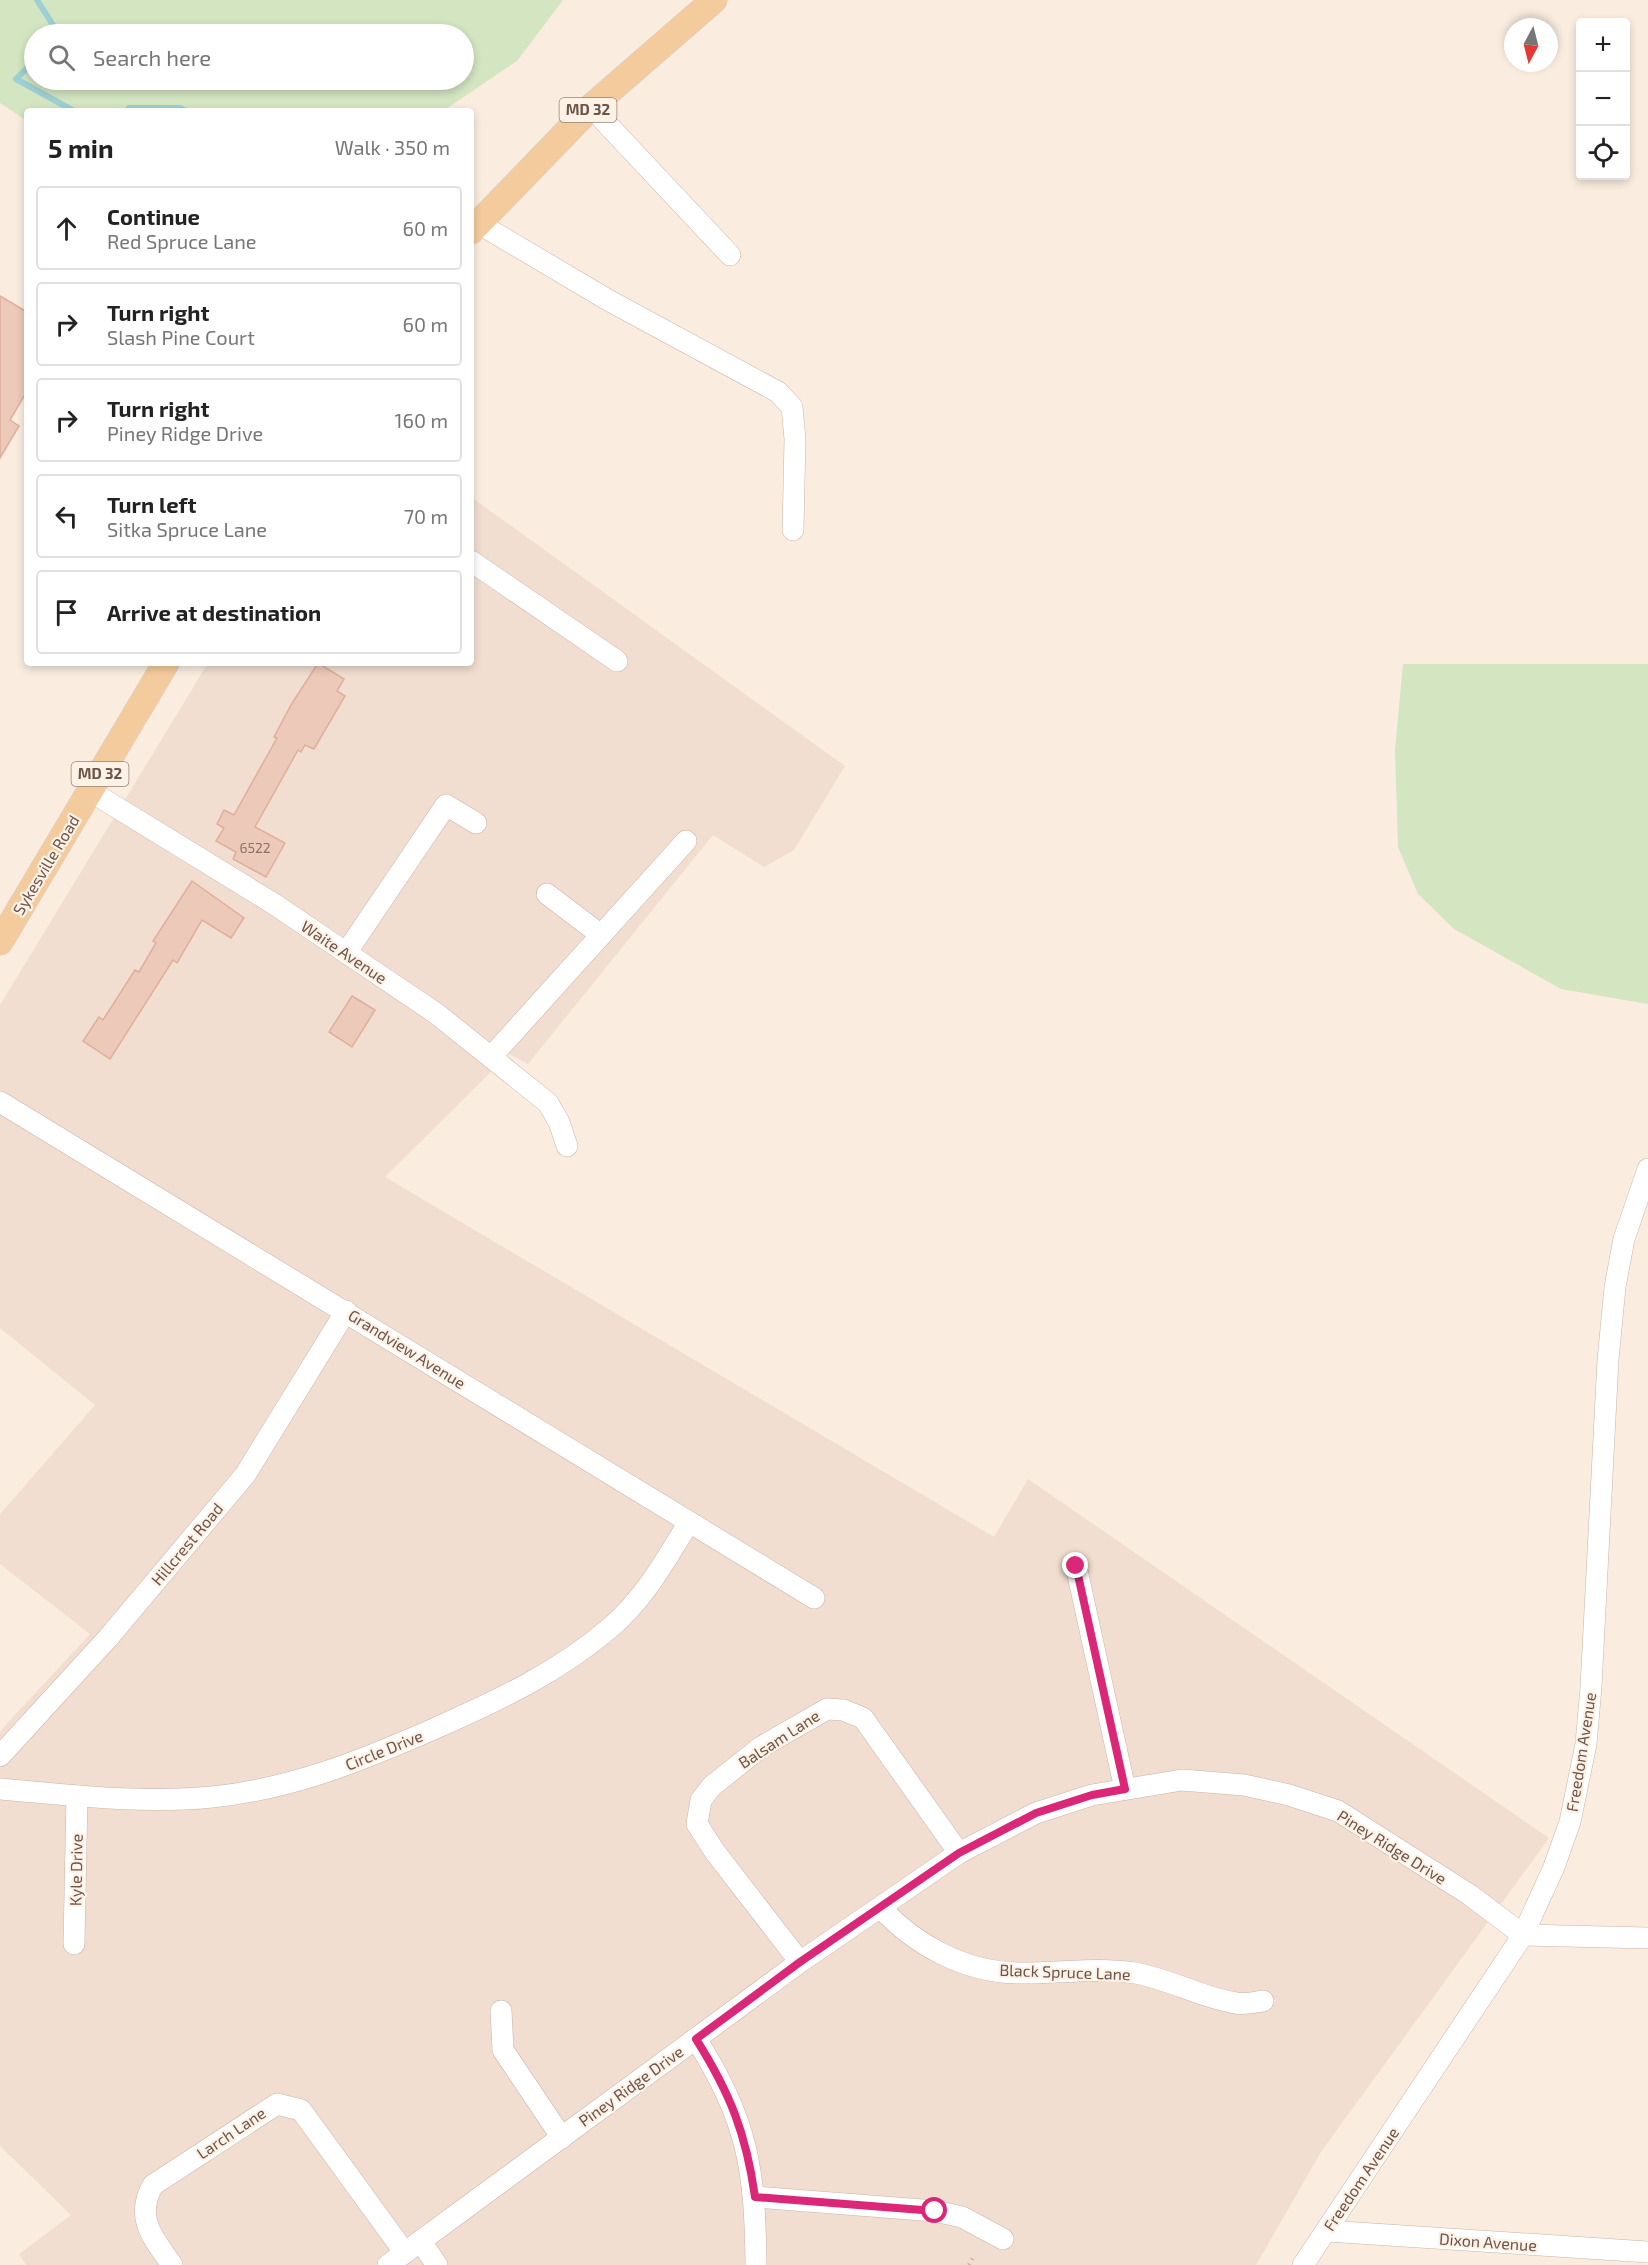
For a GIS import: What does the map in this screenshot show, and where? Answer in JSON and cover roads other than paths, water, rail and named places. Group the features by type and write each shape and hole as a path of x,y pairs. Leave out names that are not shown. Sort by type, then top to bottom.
{"main road":[{"name":"MD 32","path":"474,227 591,107 714,0"},
{"name":"Sykesville Road","path":"0,942 164,666"}],"street":[{"path":"591,107 730,255"},
{"path":"474,227 778,392 792,407 795,439 793,530"},
{"path":"474,563 617,661"},
{"name":"Waite Avenue","path":"90,791 274,904 437,1014 548,1103 559,1122 567,1146"},
{"path":"346,953 446,805 476,823"},
{"path":"491,1057 686,841"},
{"path":"547,894 601,935"},
{"name":"Grandview Avenue","path":"0,1102 814,1598"},
{"name":"Freedom Avenue","path":"1303,2265 1523,1935 1554,1867 1570,1822 1586,1744 1598,1578 1608,1360 1615,1287 1624,1239 1648,1169"},
{"name":"Hillcrest Road","path":"0,1756 108,1638 245,1475 346,1311"},
{"name":"Circle Drive","path":"0,1789 162,1800 252,1792 292,1784 375,1756 507,1697 541,1678 586,1646 629,1610 666,1560 689,1522"},
{"path":"1076,1566 1125,1789"},
{"name":"Balsam Lane","path":"800,1962 715,1852 697,1824 701,1800 711,1786 761,1747 827,1708 856,1713 874,1732 959,1853"},
{"name":"Piney Ridge Drive","path":"404,2254 800,1962 959,1853 1036,1813 1092,1795 1182,1780 1244,1785 1338,1811 1470,1895 1523,1935"},
{"name":"Kyle Drive","path":"74,1944 77,1796"},
{"name":"Black Spruce Lane","path":"881,1908 897,1926 920,1942 956,1961 986,1969 1015,1973 1104,1970 1137,1973 1237,2004 1263,2001"},
{"path":"1523,1935 1648,1938"},
{"path":"501,2011 503,2050 562,2138"},
{"path":"696,2039 722,2080 738,2120 755,2197 756,2265"},
{"name":"Larch Lane","path":"172,2265 147,2229 144,2218 147,2196 153,2185 277,2104 301,2110 404,2254 437,2265"},
{"path":"755,2197 935,2211 962,2217 1003,2239"},
{"name":"Dixon Avenue","path":"1327,2231 1648,2252"}],"waterway":[{"path":"37,0 52,24"},
{"path":"24,71 16,79 24,83"},
{"path":"36,90 69,108"},
{"path":"129,108 180,108"}]}
